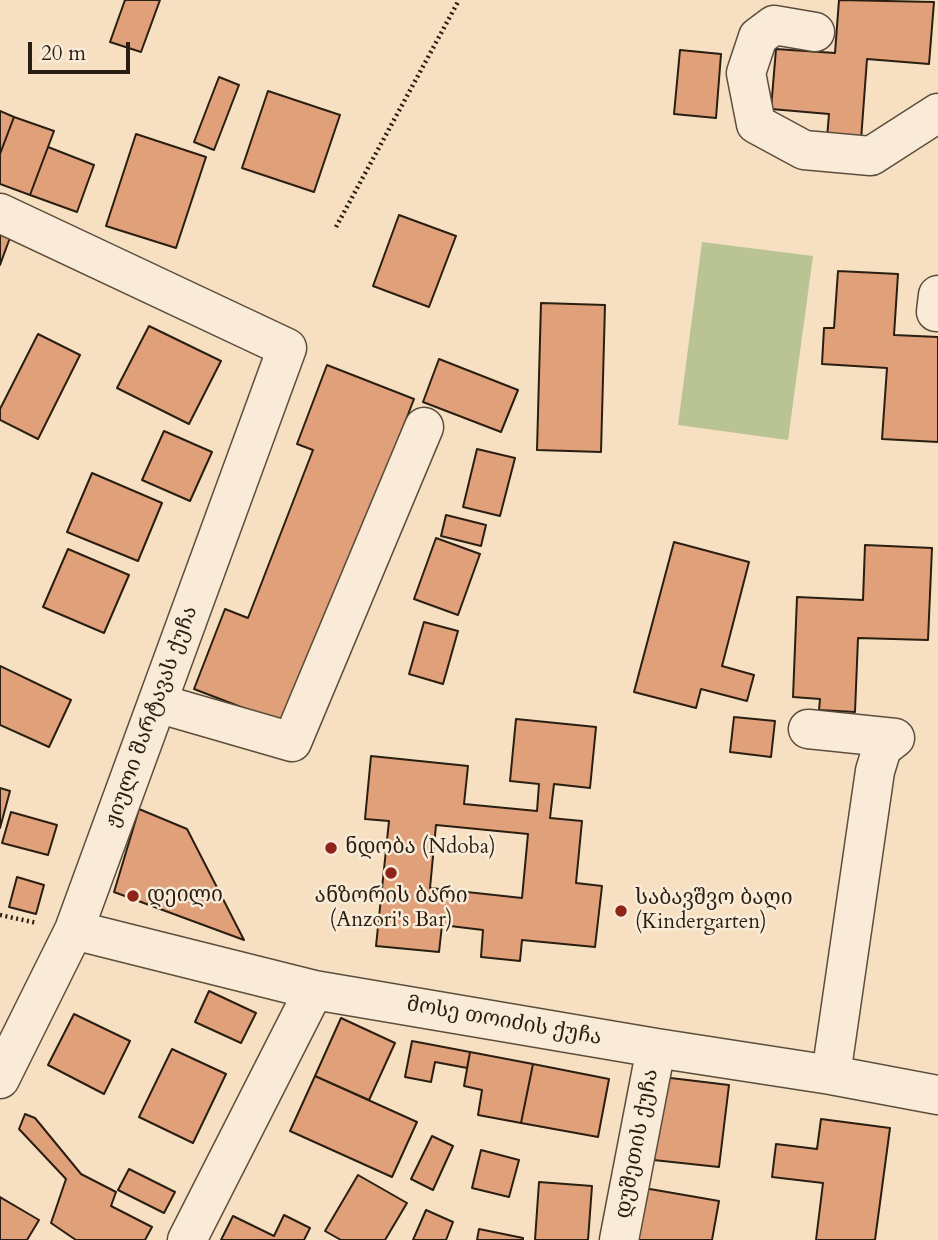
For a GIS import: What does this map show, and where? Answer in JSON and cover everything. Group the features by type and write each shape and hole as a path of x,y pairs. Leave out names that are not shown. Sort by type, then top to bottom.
{"street":[{"path":"815,32 774,25 758,37 747,73 756,124 804,150 871,156 938,113"},
{"name":"ჟიული შარტავას ქუჩა","path":"0,213 287,348 74,930 0,1079"},
{"path":"157,702 292,742 424,427"},
{"path":"808,729 895,738 882,748 875,771 831,1075"},
{"name":"მოსე თოიძის ქუჩა","path":"74,930 314,990 938,1095"},
{"path":"187,1240 314,990"},
{"name":"დუშეთის ქუჩა","path":"619,1240 656,1048"}],"path":[{"path":"336,227 459,0"}],"green space":[{"path":"702,242 813,256 788,440 678,425"}],"building":[{"path":"125,0 160,0 141,52 110,42"},
{"path":"839,0 934,2 929,64 867,59 861,140 827,138 829,114 771,109 776,49 835,53"},
{"path":"680,50 721,54 716,118 674,114"},
{"path":"219,77 239,85 214,150 194,142"},
{"path":"268,91 340,115 314,192 242,168"},
{"path":"0,111 14,117 0,154"},
{"path":"14,117 54,131 30,195 0,184 0,154"},
{"path":"136,134 206,157 176,248 106,226"},
{"path":"48,147 94,165 77,212 30,195"},
{"path":"399,215 456,236 429,307 373,286"},
{"path":"0,231 11,235 0,265"},
{"path":"838,271 898,274 894,335 938,337 938,442 882,439 887,368 822,364 824,328 834,328"},
{"path":"541,303 605,305 601,452 537,450"},
{"path":"149,326 221,361 189,424 117,388"},
{"path":"38,334 80,355 38,439 0,420 0,409"},
{"path":"439,359 518,390 501,432 423,402"},
{"path":"327,365 414,399 288,725 194,689 225,609 248,618 313,450 297,444"},
{"path":"164,431 212,452 190,501 142,480"},
{"path":"477,449 515,458 500,516 463,507"},
{"path":"92,473 162,503 138,561 67,532"},
{"path":"446,515 486,525 481,546 441,536"},
{"path":"436,538 480,554 458,615 414,599"},
{"path":"674,542 749,562 722,666 754,675 747,701 701,689 696,708 634,692"},
{"path":"865,545 932,548 928,640 858,638 855,712 819,710 820,699 793,697 797,597 863,600"},
{"path":"68,549 129,575 104,633 43,607"},
{"path":"424,622 458,631 443,684 409,674"},
{"path":"0,666 71,700 49,747 0,725"},
{"path":"734,717 775,721 771,757 730,752"},
{"path":"516,719 596,727 590,788 554,784 550,818 582,821 576,883 602,886 595,947 522,940 520,961 481,957 483,930 442,925 439,952 376,946 389,821 365,819 371,756 468,766 464,804 537,811 539,784 510,781","holes":["436,825 528,834 522,898 430,888"]},
{"path":"0,788 10,791 0,828"},
{"path":"139,809 187,829 244,940 114,892"},
{"path":"11,812 57,825 48,855 2,843"},
{"path":"17,877 44,885 36,914 9,907"},
{"path":"209,991 256,1013 241,1043 195,1022"},
{"path":"74,1014 130,1041 104,1094 48,1065"},
{"path":"341,1018 395,1043 369,1100 315,1076"},
{"path":"412,1041 470,1052 467,1068 435,1062 431,1082 405,1077"},
{"path":"172,1049 226,1074 193,1143 139,1117"},
{"path":"470,1052 533,1064 521,1123 478,1115 482,1090 464,1086"},
{"path":"533,1064 609,1079 598,1137 521,1123"},
{"path":"315,1076 417,1122 392,1177 290,1131"},
{"path":"654,1076 729,1085 719,1167 644,1159"},
{"path":"25,1114 35,1118 81,1174 116,1192 111,1206 152,1227 145,1240 76,1240 51,1223 66,1179 19,1129"},
{"path":"821,1119 890,1128 875,1240 816,1240 823,1183 772,1177 776,1144 817,1149"},
{"path":"432,1136 453,1146 433,1190 411,1179"},
{"path":"481,1150 519,1160 509,1197 472,1188"},
{"path":"129,1169 175,1192 164,1213 118,1190"},
{"path":"358,1175 407,1203 385,1240 341,1240 325,1231"},
{"path":"539,1182 592,1186 588,1240 535,1240"},
{"path":"644,1188 719,1201 712,1240 635,1240"},
{"path":"0,1197 39,1220 27,1240 0,1240"},
{"path":"426,1210 453,1222 446,1240 413,1240"},
{"path":"284,1215 310,1228 304,1240 221,1240 233,1216 274,1236"},
{"path":"479,1229 523,1238 523,1240 477,1240"}],"place":[{"name":"ნდობა (Ndoba)","path":"331,848"},
{"name":"ანზორის ბარი (Anzori's Bar)","path":"391,873"},
{"name":"დეილი","path":"133,896"},
{"name":"საბავშვო ბაღი (Kindergarten)","path":"621,911"}]}
